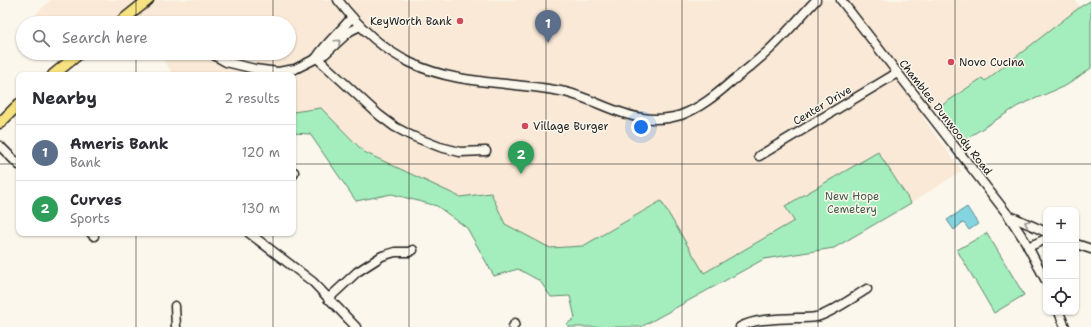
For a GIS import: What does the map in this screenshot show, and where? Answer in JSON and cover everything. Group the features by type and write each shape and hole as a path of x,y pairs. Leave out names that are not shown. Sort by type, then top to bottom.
{"main road":[{"path":"128,16 148,0"},
{"path":"56,72 71,60"},
{"path":"0,123 16,107"}],"street":[{"path":"338,0 360,26 374,39 400,57 423,68 462,79 553,90 576,95 626,115 646,119 670,118 681,115 707,102 768,51 816,0"},
{"name":"Chamblee Dunwoody Road","path":"841,0 1008,215 1043,231"},
{"path":"317,58 326,44 346,25 352,17"},
{"path":"222,60 255,69 278,72 295,69 325,54 350,31 360,26"},
{"path":"317,58 379,115 395,127 412,136 440,147 460,152 486,151"},
{"name":"Center Drive","path":"759,156 897,72"},
{"path":"0,146 16,162"},
{"path":"1008,215 1028,247 1045,279"},
{"path":"254,236 313,282 356,327"},
{"path":"1028,247 1043,240"},
{"path":"1079,245 1091,249"},
{"path":"328,299 357,272 382,256 395,252 409,252 413,250"},
{"path":"740,327 748,323 760,321 815,318 827,313 867,289"},
{"path":"175,306 176,327"},
{"path":"1060,315 1065,327"}],"shaded area":[{"path":"51,0 1075,0 1080,7 985,81 982,79 923,118 962,171 911,203 878,152 785,206 794,221 704,274 661,201 583,246 550,248 505,224 491,193 460,197 364,152 321,108 296,112 296,72 172,72 163,60 296,60 296,16 133,16 130,11 124,16 34,16"},
{"path":"56,60 63,60 58,63"}],"green space":[{"path":"1090,1 1091,68 1067,85 1018,106 964,140 938,108 982,78 985,81 1080,7"},
{"name":"New Hope Cemetery","path":"321,108 364,152 460,197 491,193 505,224 550,248 583,246 661,201 704,273 794,221 785,206 878,152 911,203 834,248 764,259 641,327 568,327 567,324 575,318 570,296 551,297 540,281 518,269 494,276 467,228 437,206 392,194 356,201 310,134 296,133 296,112"},
{"path":"987,233 1024,295 994,313 957,250"}],"water":[{"path":"967,207 978,224 969,230 965,224 962,223 954,230 947,220"}],"place":[{"name":"KeyWorth Bank","path":"460,21"},
{"name":"Ameris Bank","path":"548,43"},
{"name":"Novo Cucina","path":"951,62"},
{"name":"Village Burger","path":"525,126"},
{"name":"Curves","path":"521,174"}]}
